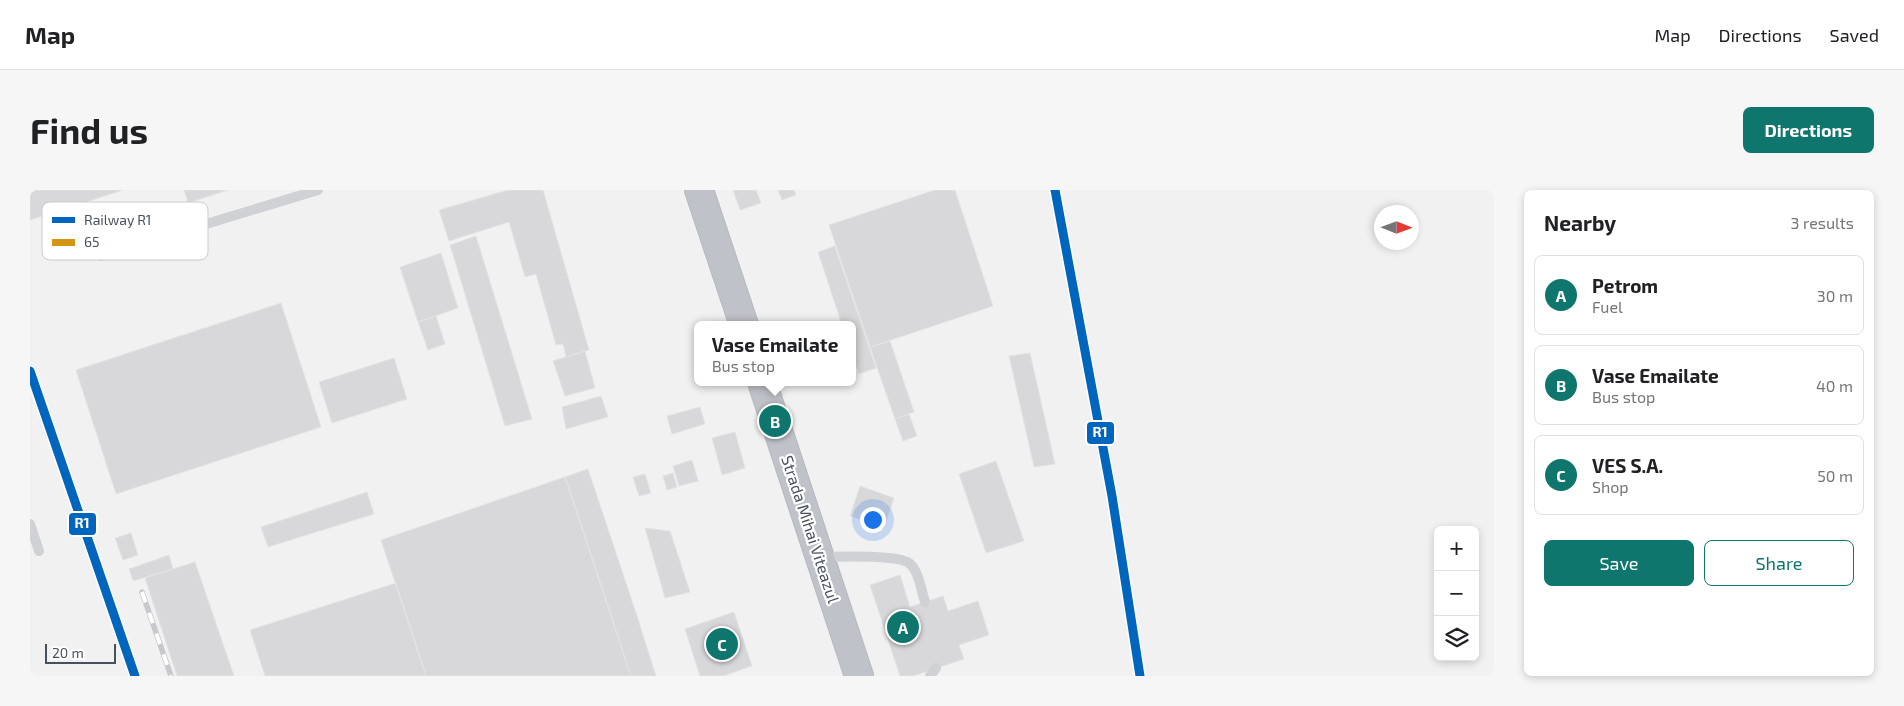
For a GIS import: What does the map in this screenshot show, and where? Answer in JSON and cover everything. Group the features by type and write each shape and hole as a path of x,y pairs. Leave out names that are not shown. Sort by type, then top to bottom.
{"highway":[{"path":"699,190 743,321"},
{"name":"Strada Mihai Viteazul","path":"763,386 859,676"}],"lane":[{"path":"208,223 318,190"},
{"path":"30,524 39,551"},
{"path":"820,557 848,556 896,559 908,563 916,573 925,602"}],"building":[{"path":"30,190 123,190 86,202 42,202 42,216 30,220"},
{"path":"184,190 228,190 191,202 188,202"},
{"path":"508,190 543,190 589,350 566,357 563,344 556,345 536,274 525,277 509,222 449,241 439,210"},
{"path":"733,190 756,190 761,203 740,210"},
{"path":"778,190 794,190 796,195 782,200"},
{"path":"935,190 955,190 993,306 870,347 829,225"},
{"path":"476,236 532,419 505,426 450,245"},
{"path":"835,246 876,368 859,374 856,366 856,321 841,321 818,252"},
{"path":"441,253 458,308 418,322 400,267"},
{"path":"281,303 321,427 116,494 76,370"},
{"path":"436,316 445,344 428,350 418,322"},
{"path":"890,341 914,412 895,419 870,347"},
{"path":"585,351 595,388 565,396 553,361"},
{"path":"1030,353 1055,464 1034,467 1009,356"},
{"path":"394,358 407,399 332,423 319,382"},
{"path":"601,396 608,417 566,429 562,407"},
{"path":"700,407 705,424 672,434 667,416"},
{"path":"909,414 917,436 903,441 895,419"},
{"path":"735,432 745,468 722,475 712,438"},
{"path":"692,460 698,481 679,486 673,466"},
{"path":"996,461 1024,541 986,553 959,474"},
{"path":"588,469 656,676 631,676 565,477"},
{"path":"673,473 677,487 667,490 663,476"},
{"path":"645,474 651,493 639,496 633,477"},
{"path":"565,477 631,676 426,676 381,540"},
{"path":"860,486 894,498 884,528 850,516"},
{"path":"367,492 374,514 268,547 261,527"},
{"path":"645,528 670,531 690,592 665,598"},
{"path":"131,533 138,555 123,560 115,538"},
{"path":"169,555 173,569 133,581 129,569"},
{"path":"195,562 234,676 177,676 145,578"},
{"path":"900,575 910,607 943,596 948,611 978,601 989,635 959,645 964,659 913,676 900,676 870,585"},
{"path":"396,583 426,676 265,676 250,630"},
{"path":"734,612 752,666 723,676 700,676 685,629"}],"railway":[{"path":"30,371 135,676"},
{"path":"142,592 171,676"}],"rail line":[{"name":"R1","path":"1055,190 1112,496 1140,676"},
{"name":"R1","path":"30,371 135,676"}],"place":[{"name":"Vase Emailate","path":"775,421"},
{"name":"Petrom","path":"903,627"},
{"name":"VES S.A.","path":"722,644"}]}
